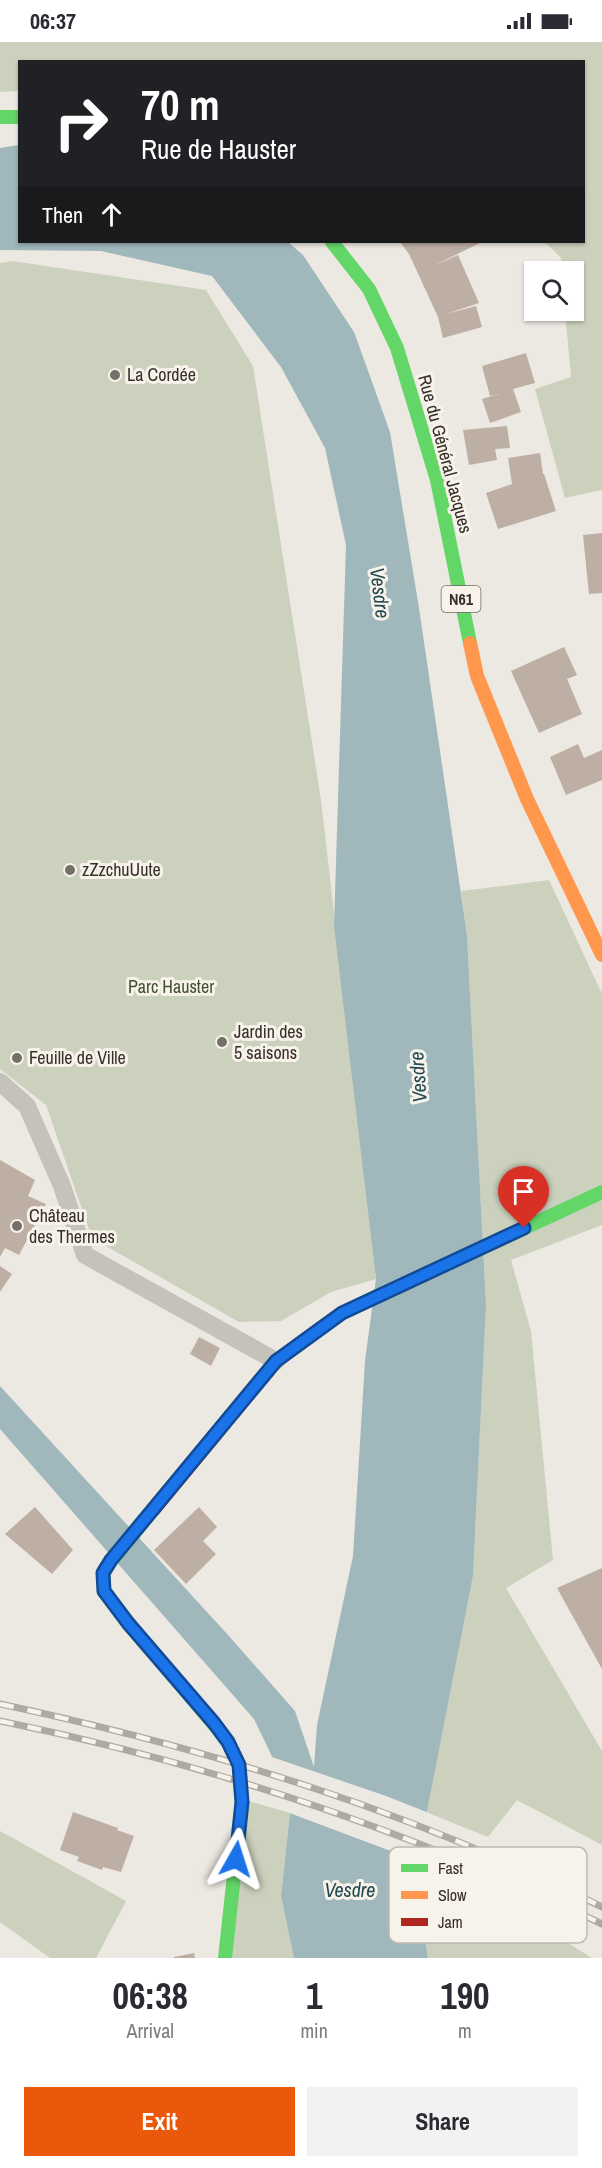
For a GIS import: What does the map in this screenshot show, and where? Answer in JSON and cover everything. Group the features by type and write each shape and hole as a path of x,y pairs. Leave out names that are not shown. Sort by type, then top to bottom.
{"street":[{"path":"0,117 18,117"},
{"name":"Rue du Général Jacques","path":"333,243 369,289 397,348 437,480 477,676 527,799 602,955"},
{"path":"225,1958 242,1802 239,1765 228,1742 214,1723 128,1623 104,1591 103,1573 111,1560 276,1361 342,1313 602,1191"}],"lane":[{"path":"0,1082 27,1107 63,1186 85,1255 276,1361"}],"green space":[{"path":"0,42 602,42 602,490 565,498 535,389 571,377 566,321 584,321 584,261 561,261 546,243 585,243 585,60 18,60 18,91 0,92"},
{"name":"Parc Hauster","path":"12,261 206,290 253,366 321,800 376,1279 331,1292 281,1321 239,1322 92,1238 46,1105 0,1069 0,263"},
{"path":"549,880 602,994 602,1225 511,1260 531,1331 553,1560 506,1588 602,1751 602,1845 517,1800 488,1837 426,1812 473,1576 486,1305 467,935 461,891"},
{"path":"238,1798 290,1813 281,1896 294,1958 222,1958"},
{"path":"0,1831 126,1901 96,1958 50,1958 0,1922"},
{"path":"426,1943 568,1943 592,1958 428,1958"}],"water":[{"name":"Vesdre","path":"18,145 18,243 289,243 303,255 354,332 390,432 419,608 467,935 486,1305 473,1576 420,1847 389,1847 389,1943 426,1943 428,1958 294,1958 281,1896 290,1813 294,1802 254,1719 0,1429 0,1386 295,1711 314,1767 317,1725 353,1556 365,1361 376,1279 334,926 346,545 325,448 281,367 212,276 101,251 0,250 0,148"}],"pier":[{"path":"269,1756 429,1813 423,1847 389,1847 389,1850 287,1812 291,1802"}],"building":[{"path":"401,243 480,243 433,266 458,255 479,303 446,314 476,306 482,327 443,338 438,317 409,254"},
{"path":"526,353 535,383 513,389 521,412 490,423 482,399 499,394 490,396 482,366"},
{"path":"507,426 510,448 495,449 497,460 469,465 463,430"},
{"path":"540,453 543,474 556,511 498,529 486,493 512,484 508,458"},
{"path":"602,533 602,593 589,594 583,535"},
{"path":"564,647 577,675 567,679 582,714 539,733 511,671"},
{"path":"578,744 584,758 602,750 602,780 566,795 550,757"},
{"name":"Château des Thermes","path":"0,1160 35,1180 28,1196 46,1204 19,1255 5,1248 0,1257"},
{"name":"Château des Thermes","path":"0,1266 12,1274 0,1292"},
{"path":"199,1337 220,1348 211,1366 190,1354"},
{"path":"35,1507 73,1550 52,1574 5,1534"},
{"path":"199,1507 217,1527 203,1541 216,1554 186,1584 154,1550"},
{"path":"602,1568 602,1669 557,1588"},
{"path":"73,1812 134,1836 121,1872 103,1867 102,1870 77,1861 79,1857 60,1850"},
{"path":"194,1953 195,1958 174,1958 174,1957"}],"railway":[{"path":"0,1704 156,1741 232,1762 382,1812 470,1847"},
{"path":"0,1721 78,1738 232,1779 308,1803 426,1847"},
{"path":"587,1900 602,1907"},
{"path":"587,1917 602,1924"}],"traffic: fast":[{"path":"0,117 18,117"},
{"path":"333,243 369,289 397,348 437,480 470,643"},
{"path":"321,1328 342,1313 602,1192"},
{"path":"154,1509 106,1567 103,1573 104,1591 128,1623 228,1741 239,1765 242,1802 225,1958"}],"traffic: slow":[{"path":"470,643 477,676 527,799 602,955"}],"traffic: jam":[{"path":"154,1509 276,1361 321,1328"}],"place":[{"name":"La Cordée","path":"115,375"},
{"name":"zZzchuUute","path":"70,870"},
{"name":"Jardin des 5 saisons","path":"222,1042"},
{"name":"Feuille de Ville","path":"17,1058"},
{"name":"Château des Thermes","path":"17,1226"}],"route":[{"path":"236,1859 242,1802 239,1765 228,1742 214,1723 128,1623 104,1591 103,1573 111,1560 276,1361 342,1313 524,1228"}]}
